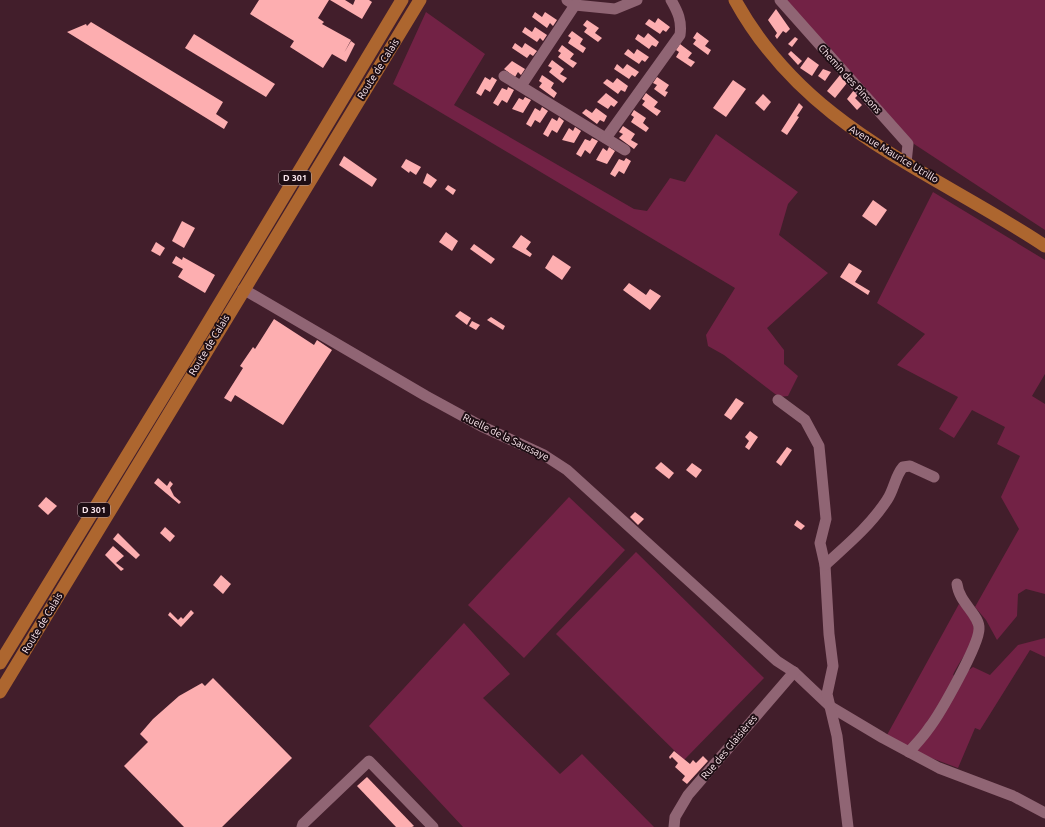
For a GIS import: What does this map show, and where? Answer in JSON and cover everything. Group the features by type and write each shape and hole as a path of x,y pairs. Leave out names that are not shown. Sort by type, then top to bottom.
{"main road":[{"name":"Route de Calais","path":"0,664 402,0"},
{"name":"Route de Calais","path":"0,692 243,289 420,0"},
{"name":"Avenue Maurice Utrillo","path":"735,0 762,44 788,74 804,91 859,135 979,204 1045,246"}],"street":[{"path":"521,86 571,2 615,9 637,0"},
{"path":"606,138 680,35 681,23 677,10 671,0"},
{"name":"Chemin des Pinsons","path":"780,0 908,144 906,163"},
{"path":"504,76 625,150"},
{"name":"Ruelle de la Saussaye","path":"243,289 426,396 481,426 544,455 566,470 777,661 794,672 831,707 939,768 1013,796 1045,813"},
{"path":"778,400 805,420 819,446 826,519 820,543 825,565 829,634 833,666 827,694 837,736 848,827"},
{"path":"825,565 864,530 886,503 892,494 903,467 910,466 934,477"},
{"path":"909,752 930,728 974,649 979,629 977,619 958,593 957,584"},
{"name":"Rue des Glaisières","path":"674,827 675,818 688,795 794,672"},
{"path":"302,827 303,824 369,761 433,827"}],"shaded area":[{"path":"781,0 1045,0 1045,230 911,142"},
{"path":"426,12 485,54 454,105 634,209 647,211 670,178 685,182 716,134 798,192 788,204 779,235 828,273 767,328 784,350 784,364 798,376 788,396 779,397 724,355 708,346 706,335 735,288 393,84"},
{"path":"933,192 1045,260 1045,374 1032,396 1045,404 1045,594 1026,589 1018,594 1017,616 997,640 986,620 975,607 1019,529 1001,497 1020,456 997,444 1005,427 972,410 954,438 939,429 958,397 897,365 925,334 877,303"},
{"path":"569,497 625,550 524,658 468,605"},
{"path":"636,552 764,678 684,760 556,634"},
{"path":"959,604 973,624 974,632 973,640 953,675 958,678 973,667 990,675 1018,645 1045,638 1045,657 1030,650 980,730 975,728 958,768 926,756 887,735"},
{"path":"464,623 510,674 483,698 560,774 582,754 654,827 463,827 369,726"}],"building":[{"path":"259,0 329,0 318,18 324,22 322,24 351,40 344,53 351,41 355,44 346,62 332,54 323,68 290,47 294,41 250,14"},
{"path":"330,0 345,0 353,5 355,0 369,0 372,2 362,19"},
{"path":"776,9 790,29 786,33 783,31 777,39 775,36 777,33 768,20"},
{"path":"535,12 542,17 545,12 557,20 553,26 550,23 547,28 532,17"},
{"path":"658,18 670,27 666,32 663,30 660,34 645,24 649,19 655,23"},
{"path":"587,20 599,28 595,33 602,38 598,42 584,32 587,28 583,25"},
{"path":"91,22 223,102 216,114 228,122 224,129 67,32 86,24 87,26"},
{"path":"525,27 532,32 535,27 547,35 543,41 540,38 537,42 522,32"},
{"path":"572,31 583,39 580,44 586,48 583,53 568,43 571,38 568,36"},
{"path":"697,32 709,41 705,46 711,50 708,55 693,44 696,40 693,38"},
{"path":"648,33 659,42 656,47 652,45 649,49 635,39 638,34 644,38"},
{"path":"194,34 275,84 266,97 185,48"},
{"path":"795,37 798,39 792,47 788,44"},
{"path":"515,43 522,48 525,43 537,51 533,56 530,54 527,58 512,48"},
{"path":"680,44 692,53 688,58 695,62 691,67 676,57 679,52 676,50"},
{"path":"562,45 574,54 570,59 577,63 573,68 558,57 561,53 558,51"},
{"path":"628,49 634,54 637,49 649,57 645,62 642,60 639,64 624,54"},
{"path":"791,51 802,61 798,65 788,54"},
{"path":"808,57 819,65 812,76 800,68"},
{"path":"552,60 564,69 560,74 567,78 563,83 549,72 552,68 548,66"},
{"path":"512,61 525,69 521,75 518,72 515,77 504,69"},
{"path":"617,64 623,69 627,64 639,72 635,77 632,75 629,79 614,69"},
{"path":"823,69 831,72 825,81 818,76"},
{"path":"542,75 554,83 551,88 557,93 554,98 539,87 542,83 539,81"},
{"path":"840,75 847,83 835,98 827,91"},
{"path":"485,77 490,80 492,77 497,80 490,92 485,89 481,96 476,93"},
{"path":"657,77 669,85 665,91 668,92 665,97 654,89 657,85 653,83"},
{"path":"617,78 628,86 625,92 621,90 618,94 603,83 607,79 613,83"},
{"path":"733,80 746,89 726,117 713,108"},
{"path":"508,87 514,90 507,103 502,100 498,106 493,103 502,88 507,90"},
{"path":"854,90 858,95 855,98 862,105 857,110 847,99"},
{"path":"606,93 618,102 614,107 611,105 608,109 597,102"},
{"path":"646,93 658,102 654,107 661,111 657,116 642,105 645,101 642,99"},
{"path":"763,94 771,102 764,111 755,103"},
{"path":"525,97 531,100 523,113 512,109 519,98 523,100"},
{"path":"799,103 803,107 797,116 799,117 787,135 781,131"},
{"path":"542,107 548,111 540,123 535,120 531,127 526,124 535,108 540,111"},
{"path":"596,108 607,116 604,122 600,120 597,124 582,113 586,109 592,113"},
{"path":"634,110 646,118 643,123 649,128 646,132 631,122 634,117 631,115"},
{"path":"559,117 564,121 557,133 552,130 548,137 543,134 552,118 557,121"},
{"path":"623,126 635,134 631,140 638,144 634,149 619,138 623,134 619,132"},
{"path":"575,127 581,131 574,143 562,140 569,128 573,131"},
{"path":"592,138 598,141 590,154 585,150 581,157 576,154 585,139 590,141"},
{"path":"609,147 615,151 607,164 596,160 603,148 607,151"},
{"path":"344,156 377,179 372,187 339,165"},
{"path":"626,158 631,161 624,174 619,171 615,177 610,174 619,159 624,161"},
{"path":"406,159 421,167 416,175 410,171 409,173 401,167"},
{"path":"427,173 437,180 431,188 423,183"},
{"path":"448,185 456,190 453,195 445,189"},
{"path":"873,200 887,210 876,226 862,216"},
{"path":"182,221 195,228 184,248 172,241"},
{"path":"446,232 458,241 452,251 439,242"},
{"path":"521,235 531,242 526,249 532,254 530,257 512,247"},
{"path":"156,242 165,248 160,256 151,251"},
{"path":"474,244 495,259 491,264 470,249"},
{"path":"553,255 571,267 562,280 545,268"},
{"path":"176,256 182,260 183,257 215,275 205,293 178,277 183,269 172,263"},
{"path":"849,263 862,271 855,282 870,291 868,295 840,277"},
{"path":"629,283 646,295 650,289 661,296 650,310 623,290"},
{"path":"460,311 471,318 467,325 455,316"},
{"path":"491,317 505,326 503,330 487,320"},
{"path":"274,319 314,345 317,340 332,350 283,425 235,395 231,402 224,398 243,368 240,366 253,347 255,349"},
{"path":"472,321 480,325 476,330 469,326"},
{"path":"736,398 744,403 731,420 724,415"},
{"path":"750,431 758,437 749,450 745,447 749,441 745,437"},
{"path":"787,447 792,450 781,466 776,462"},
{"path":"661,462 674,473 669,479 655,468"},
{"path":"692,463 702,470 696,478 686,470"},
{"path":"158,478 167,486 170,481 173,484 170,488 174,496 181,502 179,504 154,483"},
{"path":"46,497 57,506 48,515 38,506"},
{"path":"635,512 644,519 638,525 630,517"},
{"path":"797,520 805,526 801,530 794,525"},
{"path":"165,527 175,536 170,542 160,533"},
{"path":"118,533 140,555 136,559 113,539"},
{"path":"113,546 124,556 116,563 124,569 121,571 105,555"},
{"path":"221,575 231,584 223,594 213,585"},
{"path":"191,610 194,613 181,627 168,615 170,612 178,620 181,617 183,619"},
{"path":"213,678 292,758 222,827 184,827 124,766 148,742 140,734 153,719 179,696 202,683 205,686"},
{"path":"674,751 690,764 693,760 696,763 703,756 708,761 687,784 682,780 685,776 675,767 678,763 672,757 670,759 669,757"},
{"path":"367,777 414,826 396,827 357,786"}]}
